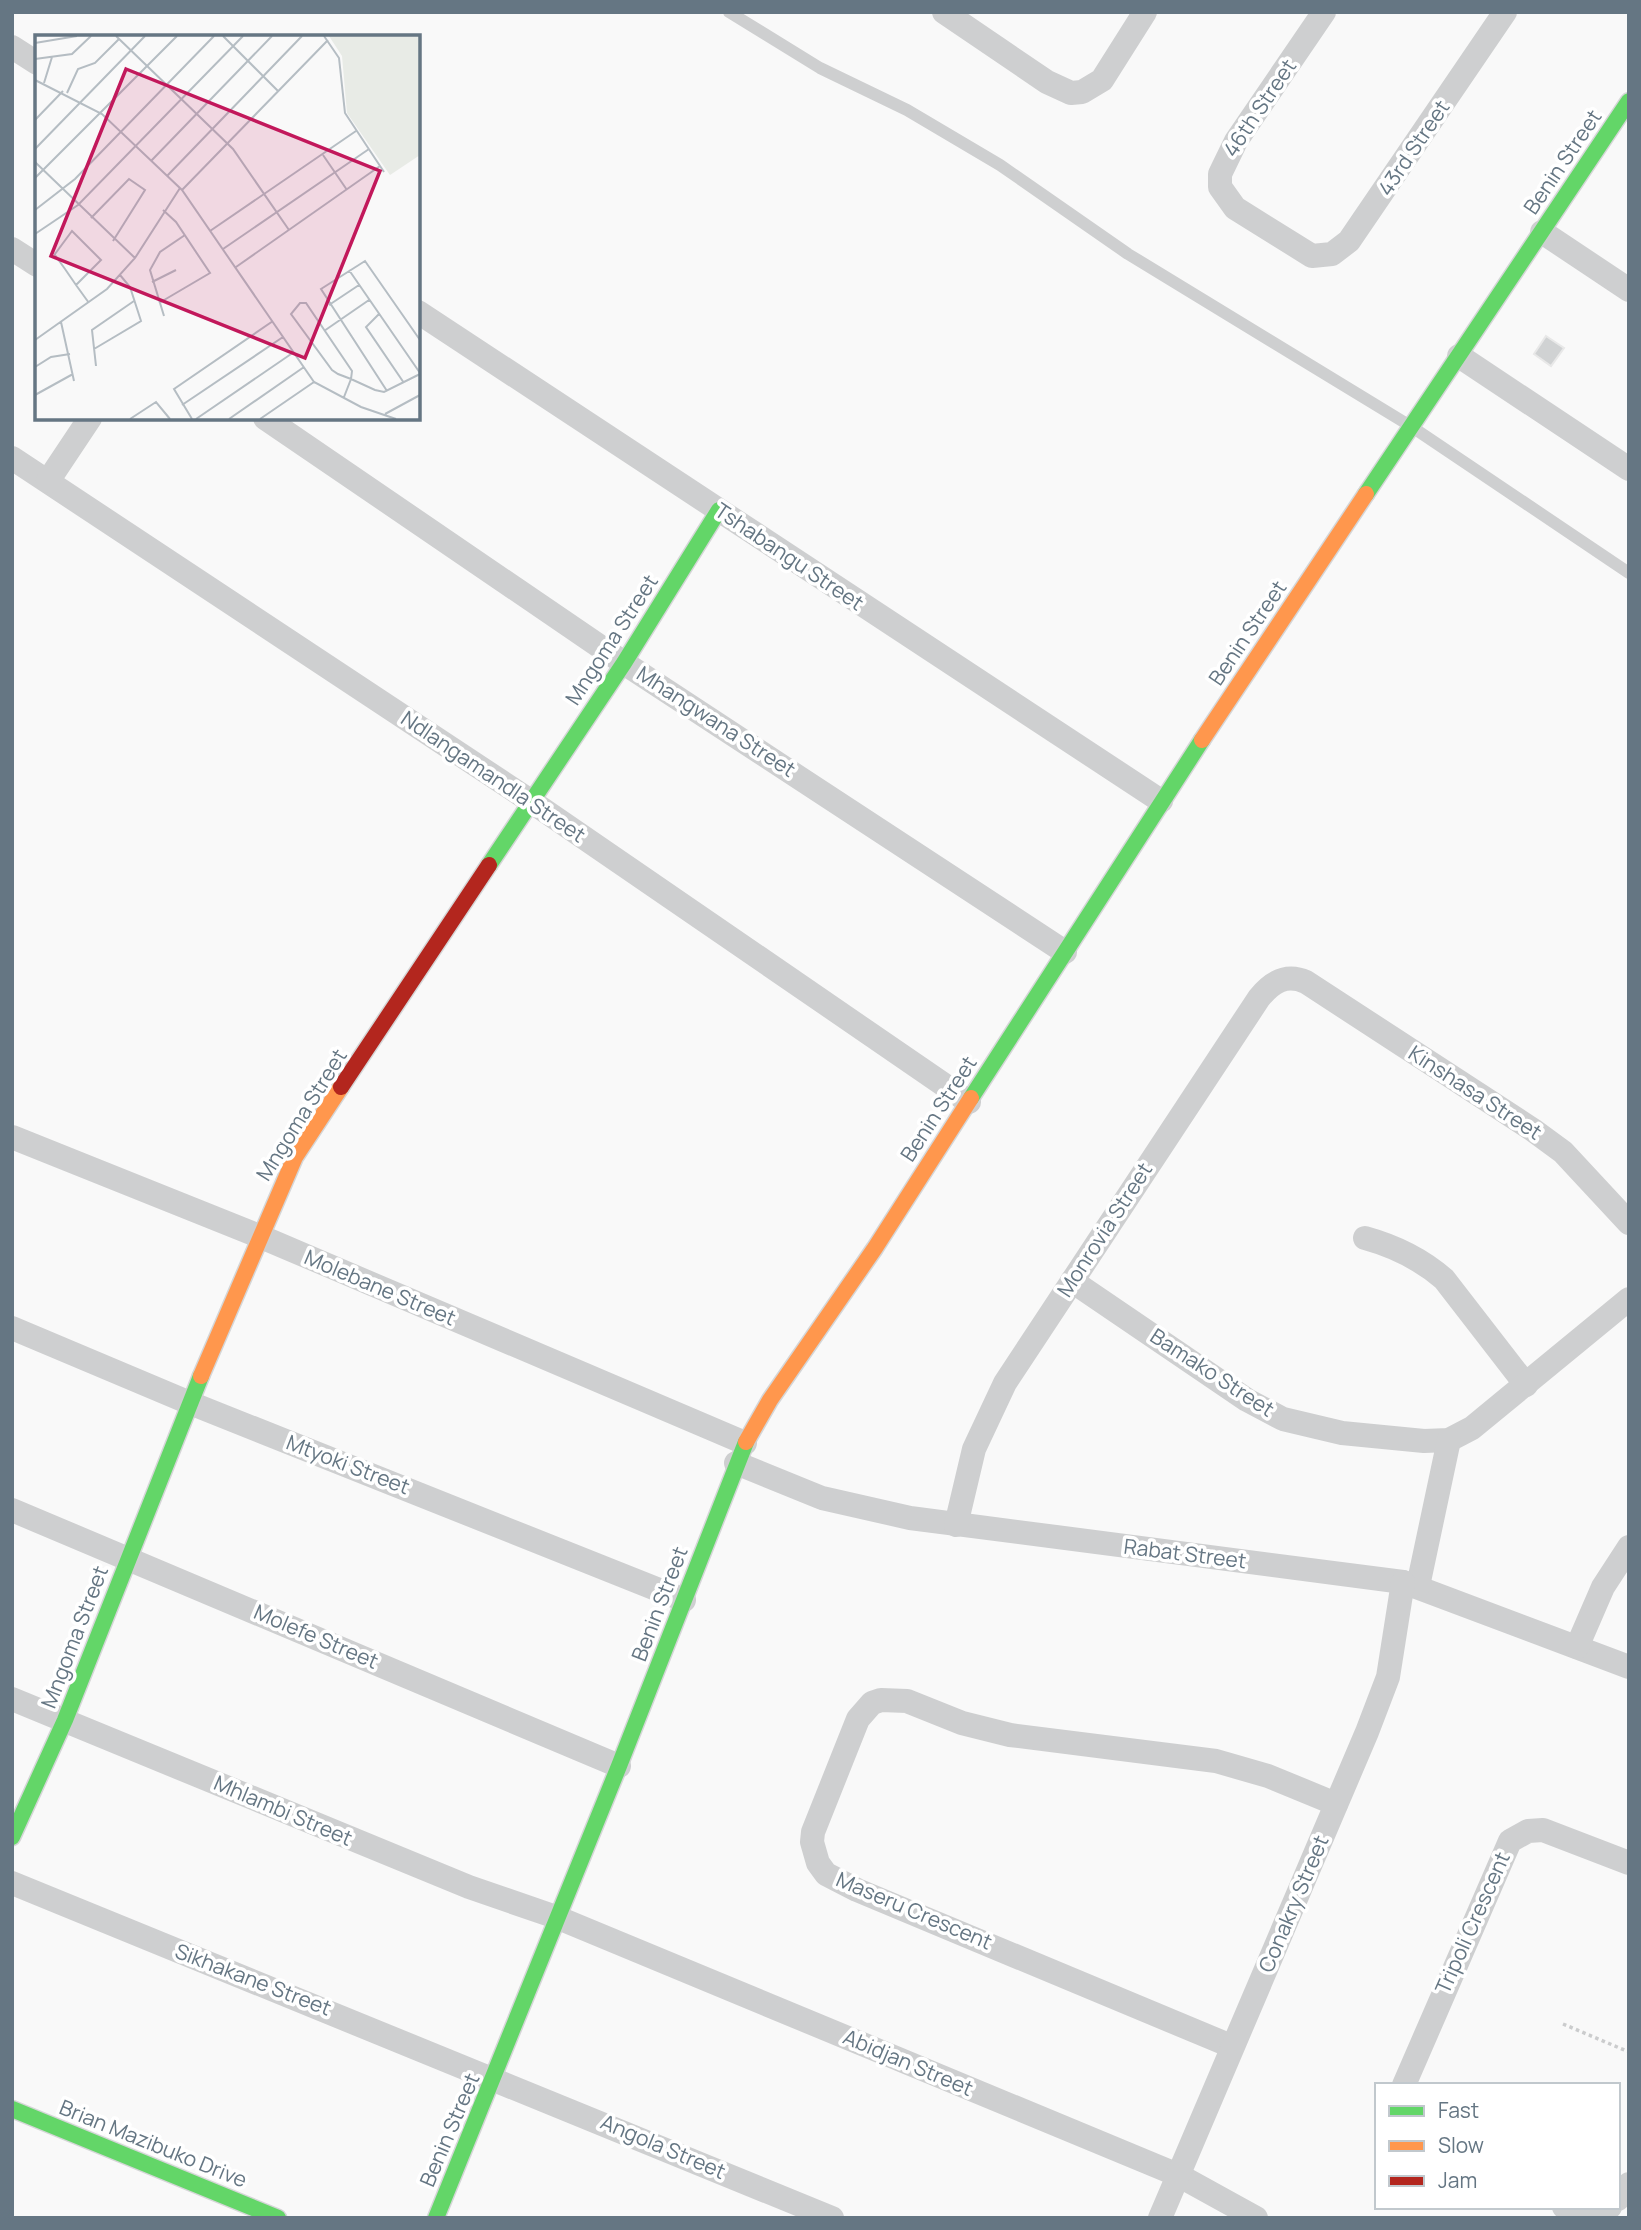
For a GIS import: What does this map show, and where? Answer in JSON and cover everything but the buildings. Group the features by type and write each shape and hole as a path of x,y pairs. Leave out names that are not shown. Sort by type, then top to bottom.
{"street":[{"path":"944,12 1047,82 1071,93 1082,92 1102,80 1146,12"},
{"name":"46th Street","path":"1304,254 1235,208 1220,187 1220,174 1236,141 1324,12"},
{"name":"43rd Street","path":"1304,254 1323,256 1349,242 1505,12"},
{"path":"12,47 35,62"},
{"name":"Benin Street","path":"436,2218 556,1917 620,1766 741,1453 771,1400 875,1248 1161,801 1628,105"},
{"path":"1542,232 1629,290"},
{"path":"12,249 35,264"},
{"name":"Tshabangu Street","path":"420,313 1161,801"},
{"path":"1459,356 1629,469"},
{"path":"47,481 89,420"},
{"name":"Mhangwana Street","path":"268,420 625,663 1065,952"},
{"name":"Ndlangamandla Street","path":"12,458 532,802 969,1102"},
{"name":"Mngoma Street","path":"12,1837 65,1720 190,1403 283,1180 312,1131 625,663 719,510"},
{"name":"Monrovia Street","path":"956,1525 980,1432 1005,1383 1259,998 1267,988 1283,979 1293,977 1306,982"},
{"name":"Kinshasa Street","path":"1306,982 1563,1153 1629,1223"},
{"name":"Molebane Street","path":"12,1137 258,1236 741,1453"},
{"path":"1365,1238 1389,1245 1429,1266 1444,1279 1526,1385"},
{"name":"Bamako Street","path":"1072,1281 1247,1400 1283,1419 1363,1436 1449,1440"},
{"path":"1410,1584 1449,1440 1472,1428 1629,1299"},
{"name":"Mtyoki Street","path":"12,1328 190,1403 684,1600"},
{"name":"Rabat Street","path":"741,1453 822,1497 869,1511 956,1525 1410,1584 1629,1667"},
{"name":"Molefe Street","path":"12,1510 129,1556 620,1766"},
{"path":"1577,1647 1603,1587 1629,1547"},
{"name":"Conakry Street","path":"1160,2218 1388,1677 1410,1584"},
{"name":"Maseru Crescent","path":"1231,2046 857,1890 826,1874 814,1853 813,1832 858,1719 872,1703 894,1698 962,1723 1010,1735 1216,1761 1268,1776 1336,1804"},
{"name":"Mhlambi Street","path":"12,1699 469,1887 556,1917"},
{"name":"Tripoli Crescent","path":"1405,2083 1510,1840 1528,1830 1543,1830 1629,1863"},
{"name":"Sikhakane Street","path":"12,1883 494,2077"},
{"name":"Abidjan Street","path":"556,1917 1178,2175 1255,2218"},
{"name":"Angola Street","path":"494,2077 832,2218"},
{"name":"Brian Mazibuko Drive","path":"12,2109 278,2218"},
{"path":"1576,2209 1595,2212 1604,2209"}],"lane":[{"path":"729,12 820,68 907,110 1000,165 1128,254 1412,427 1629,573"}],"path":[{"path":"1563,2024 1629,2052"}],"traffic: fast":[{"path":"1366,494 1629,101"},
{"path":"489,865 624,663 719,510"},
{"path":"971,1098 1202,740"},
{"path":"12,1837 65,1720 201,1376"},
{"path":"436,2218 619,1766 746,1442"},
{"path":"12,2109 278,2218"}],"traffic: slow":[{"path":"1202,740 1366,494"},
{"path":"201,1376 295,1157 341,1087"},
{"path":"746,1442 770,1400 875,1248 971,1098"}],"traffic: jam":[{"path":"341,1087 489,865"}]}
